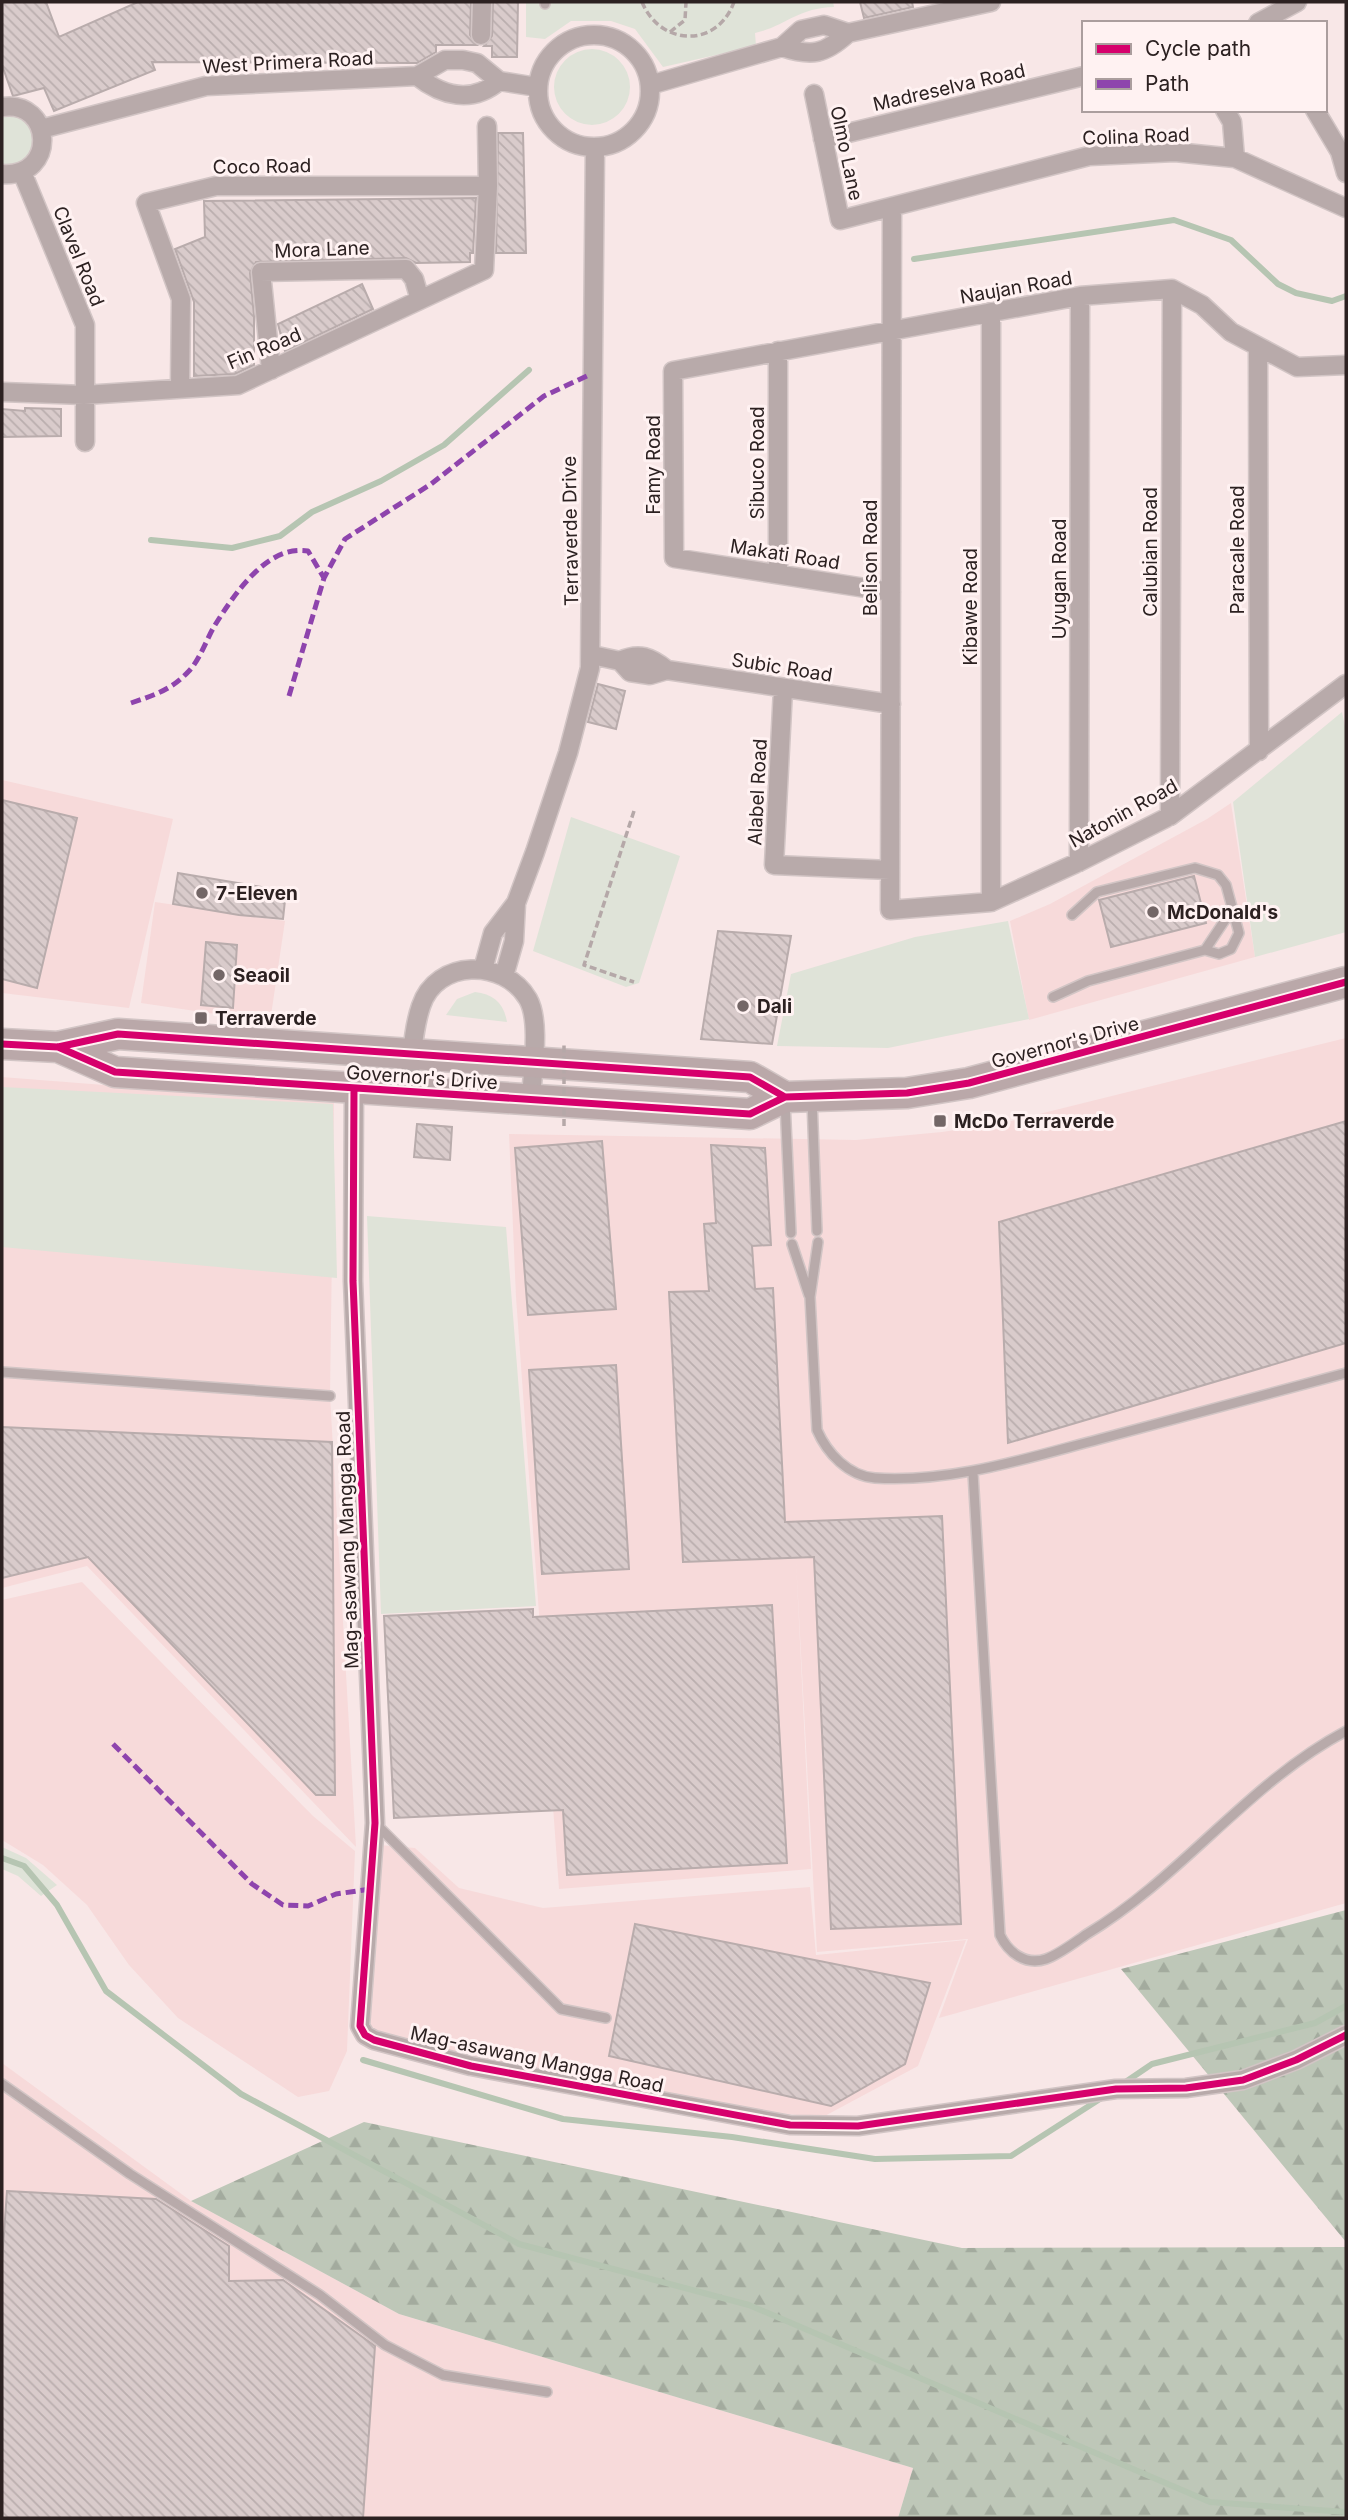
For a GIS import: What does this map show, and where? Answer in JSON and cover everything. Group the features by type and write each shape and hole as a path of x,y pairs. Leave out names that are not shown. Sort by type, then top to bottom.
{"highway":[{"name":"Governor's Drive","path":"58,1047 115,1072 750,1114 799,1097 907,1093 969,1083 1346,982"},
{"name":"Governor's Drive","path":"2,1044 58,1047 118,1034 413,1057 750,1077 799,1097"}],"street":[{"path":"481,36 482,2"},
{"path":"650,85 782,47 800,30 815,26 848,33 991,2"},
{"path":"1264,21 1297,2"},
{"path":"782,47 805,54 833,47 848,33"},
{"path":"594,34 610,37 637,55 646,69 650,85 649,103 642,121 621,139 595,147 577,144 554,129 539,106 537,87 541,70 555,50 577,37 594,34"},
{"name":"West Primera Road","path":"41,130 206,86 416,76 446,60 477,63 499,81 537,87"},
{"path":"416,76 436,91 463,94 484,94 499,81"},
{"name":"Madreselva Road","path":"823,139 1082,76"},
{"name":"Olmo Lane","path":"814,94 840,220"},
{"path":"2,107 17,106 27,111 41,130 43,139 38,159 22,172 2,174"},
{"path":"1226,112 1232,122 1235,158"},
{"path":"1316,112 1340,152 1346,173"},
{"path":"487,126 488,186"},
{"name":"Terraverde Drive","path":"504,976 514,941 516,903 568,753 592,655 590,483 595,147"},
{"name":"Colina Road","path":"840,220 1089,156 1175,152 1235,158 1346,205"},
{"name":"Clavel Road","path":"22,172 85,326 85,442"},
{"name":"Coco Road","path":"180,388 181,299 146,203 216,186 488,186"},
{"name":"Fin Road","path":"2,392 84,395 238,385 484,270 488,186"},
{"name":"Belison Road","path":"890,910 892,206"},
{"name":"Mora Lane","path":"271,370 261,272 406,269 414,279 420,300"},
{"path":"1172,289 1202,305 1231,332 1297,367 1346,365"},
{"name":"Naujan Road","path":"673,371 1080,296 1172,289"},
{"name":"Calubian Road","path":"1170,816 1172,289"},
{"name":"Uyugan Road","path":"1079,862 1080,296"},
{"name":"Kibawe Road","path":"991,312 991,902"},
{"name":"Paracale Road","path":"1258,348 1259,751"},
{"name":"Sibuco Road","path":"778,351 778,575"},
{"name":"Famy Road","path":"673,371 674,558"},
{"name":"Makati Road","path":"674,558 891,592"},
{"name":"Subic Road","path":"592,655 620,661 634,654 653,659 667,670 891,704"},
{"name":"Natonin Road","path":"890,910 991,902 1079,862 1170,816 1346,684"},
{"name":"Alabel Road","path":"783,689 774,865 890,870"},
{"name":"Terraverde Drive","path":"483,969 493,933 516,903"},
{"path":"408,1091 421,1006 431,989 445,976 463,970 483,969 504,976 528,1000 534,1016 531,1100"},
{"name":"Mag-asawang Mangga Road","path":"354,1088 354,1294 375,1823 360,2026 365,2035 374,2040 471,2066 790,2125 858,2126 1116,2089 1186,2088 1243,2080 1296,2060 1346,2035"}],"lane":[{"path":"1053,997 1088,981 1205,950 1219,954 1231,949 1239,933 1226,885 1218,875 1195,868 1097,892 1072,915"},
{"path":"1205,950 1231,911"},
{"path":"799,1097 817,1231"},
{"path":"791,1233 799,1097"},
{"path":"818,1242 810,1297 817,1430 824,1446 852,1471 874,1478 973,1473 1346,1373"},
{"path":"792,1244 810,1297"},
{"path":"2,1372 330,1396"},
{"path":"973,1473 1000,1935 1008,1950 1029,1961 1046,1959 1098,1928 1155,1883 1274,1777 1298,1758 1346,1731"},
{"path":"375,1823 561,2009 606,2018"},
{"path":"2,2084 130,2174 320,2295 385,2345 443,2375 547,2392"}],"path":[{"path":"643,2 652,20 668,33 682,37 710,33 722,24 734,2"},
{"path":"668,33 675,31 685,20 686,2"},
{"path":"634,811 584,965 635,982"},
{"path":"564,1043 564,1126"}],"shaded area":[{"path":"526,2 833,2 834,7 810,10 755,33 756,46 663,67 635,29 611,21 571,21 545,39 526,37"},
{"path":"592,49 607,52 619,60 627,72 630,87 627,102 619,114 607,122 592,125 577,122 565,114 557,102 554,87 557,72 565,60 577,52"},
{"path":"2,107 27,111 42,150 2,174"},
{"path":"1342,712 1346,731 1346,932 1255,957 1233,802"},
{"path":"2,780 173,819 129,1008 2,993"},
{"path":"1231,803 1255,957 1029,1020 1010,921 1050,904 1207,819"},
{"path":"571,817 680,856 639,983 626,987 533,951"},
{"path":"155,902 285,921 270,1022 141,1003"},
{"path":"1008,921 1029,1019 888,1048 777,1046 791,974 915,937"},
{"path":"475,992 497,1001 507,1022 446,1015 457,999"},
{"path":"1346,1038 1346,1903 939,2018 968,1939 817,1952 796,1560 811,1869 559,1889 516,1297 509,1134 856,1140 942,1132 1007,1122"},
{"path":"2,1077 334,1103 330,1396 356,1847 87,1566 2,1588"},
{"path":"2,1087 333,1104 337,1278 2,1247"},
{"path":"367,1216 506,1227 536,1606 381,1614"},
{"path":"82,1582 313,1816 355,1851 347,2051 329,2091 298,2097 178,2018 129,1965 87,1905 43,1865 2,1840 2,1600"},
{"path":"380,1845 415,1848 459,1888 543,1908 810,1887 816,1955 966,1940 918,2066 821,2118 715,2105 468,2057 370,2030"},
{"path":"2,1847 26,1858 57,1885 41,1896 18,1876 2,1869"},
{"path":"2,2063 191,2201 399,2314 913,2468 898,2518 2,2518"}],"green space":[{"path":"1346,1910 1346,2242 1121,1969"},
{"path":"364,2122 962,2248 1346,2247 1346,2518 898,2518 913,2468 399,2314 191,2201"}],"building":[{"path":"2,2 46,2 59,37 138,2 471,2 470,35 477,45 436,45 436,52 417,63 152,62 155,70 54,111 44,88 13,96 2,65"},
{"path":"493,2 518,2 517,57 492,57 492,46 484,46 492,36"},
{"path":"860,2 912,2 913,7 864,18"},
{"path":"498,133 523,133 526,253 496,253"},
{"path":"476,198 473,253 470,253 470,262 416,263 406,258 256,262 250,273 254,316 254,365 235,374 194,376 194,302 175,249 205,237 204,201"},
{"path":"362,284 373,309 285,351 278,324"},
{"path":"25,408 61,409 61,436 2,437 2,409 25,411"},
{"path":"598,684 625,691 616,729 588,722"},
{"path":"2,800 77,818 37,988 2,979"},
{"path":"178,873 286,891 283,919 173,904"},
{"name":"McDonald's","path":"1194,876 1206,923 1111,947 1099,900"},
{"name":"Dali","path":"718,931 791,936 772,1044 701,1039"},
{"name":"Seaoil","path":"206,942 237,945 233,1008 201,1005"},
{"path":"1346,1121 1346,1343 1008,1443 999,1222"},
{"path":"417,1124 452,1127 450,1160 414,1157"},
{"path":"602,1141 616,1309 528,1315 515,1148"},
{"path":"711,1145 765,1148 771,1245 752,1246 755,1289 773,1288 785,1522 942,1516 961,1924 831,1929 814,1557 683,1562 669,1292 709,1291 704,1224 716,1223"},
{"path":"616,1365 629,1569 542,1574 529,1370"},
{"path":"2,1427 332,1442 335,1795 316,1795 88,1557 2,1578"},
{"path":"772,1605 787,1863 567,1875 563,1810 394,1818 384,1616 533,1609 533,1617"},
{"path":"635,1924 930,1983 905,2064 831,2106 609,2056"},
{"path":"7,2191 156,2199 229,2246 229,2281 283,2280 375,2346 363,2518 2,2518 2,2261"}],"waterway":[{"path":"914,259 1174,220 1231,240 1278,284 1296,293 1332,301 1346,296"},
{"path":"151,540 232,548 280,536 312,512 381,481 444,445 529,370"},
{"path":"2,1858 24,1866 57,1905 106,1991 241,2094 519,2244 749,2305 1210,2502 1346,2512"},
{"path":"1124,2083 1152,2064 1315,2023 1346,2006"},
{"path":"363,2060 563,2119 732,2137 875,2159 1011,2156 1103,2097"}],"marked path":[{"path":"289,696 324,578 345,539 431,484 544,396 591,374"},
{"path":"131,703 169,688 188,672 232,600 253,574 266,563 279,555 308,551 324,578"},
{"path":"113,1744 252,1884 283,1905 308,1906 336,1894 371,1889"}],"cycle path":[{"path":"58,1047 115,1072 750,1114 785,1097 907,1093 969,1083 1346,982"},
{"path":"2,1044 58,1047 118,1034 750,1077 785,1097"},
{"path":"354,1088 353,1281 375,1823 360,2026 365,2035 374,2040 471,2066 790,2125 858,2126 1116,2089 1186,2088 1243,2080 1296,2060 1346,2035"}],"place":[{"name":"7-Eleven","path":"202,893"},
{"name":"McDonald's","path":"1153,912"},
{"name":"Seaoil","path":"219,975"},
{"name":"Dali","path":"743,1006"},
{"name":"Terraverde","path":"201,1018"},
{"name":"McDo Terraverde","path":"940,1121"}]}
